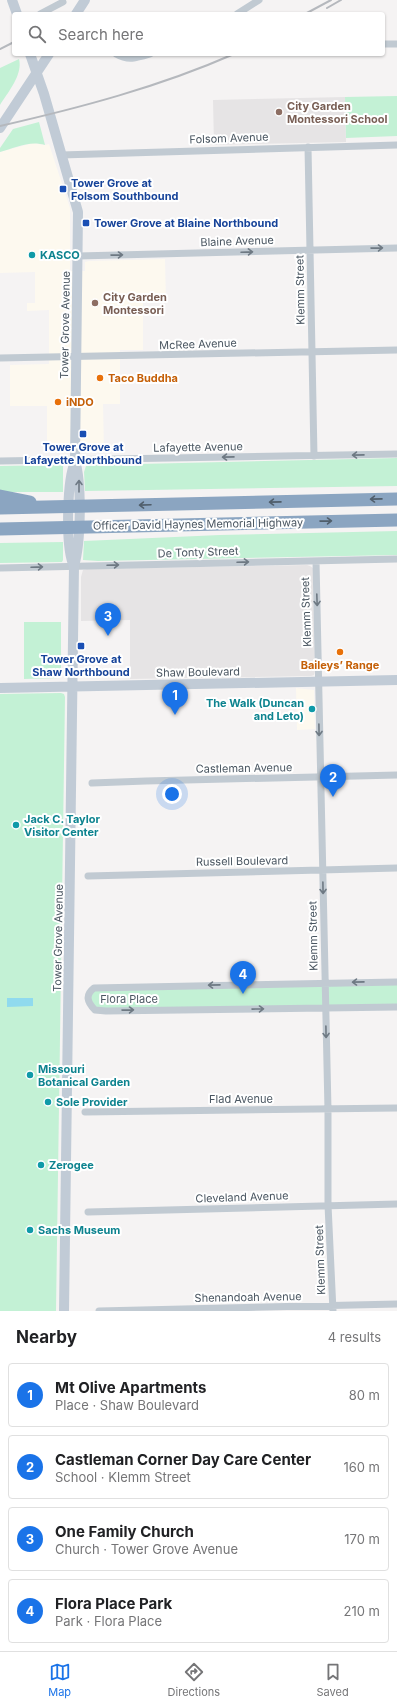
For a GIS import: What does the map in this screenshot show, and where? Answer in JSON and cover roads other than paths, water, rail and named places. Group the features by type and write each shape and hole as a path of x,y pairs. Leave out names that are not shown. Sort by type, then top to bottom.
{"highway":[{"path":"0,496 31,502 43,507"},
{"name":"Officer David Haynes Memorial Highway","path":"0,508 397,499"},
{"name":"Officer David Haynes Memorial Highway","path":"0,529 397,520"},
{"path":"0,538 31,533 43,528"}],"street":[{"path":"12,0 16,12"},
{"path":"79,12 85,0"},
{"path":"240,12 259,0"},
{"path":"44,12 63,2"},
{"path":"385,44 397,44"},
{"name":"Tower Grove Avenue","path":"31,56 77,206 78,256 75,460 78,476 78,542 74,566 64,1311"},
{"path":"0,128 48,56"},
{"path":"120,56 126,59 136,59 144,56"},
{"name":"Folsom Avenue","path":"61,155 397,145"},
{"name":"Klemm Street","path":"308,147 314,456"},
{"name":"Blaine Avenue","path":"78,256 397,248"},
{"name":"McRee Avenue","path":"0,358 397,350"},
{"name":"Lafayette Avenue","path":"0,461 397,454"},
{"name":"De Tonty Street","path":"0,568 397,559"},
{"name":"Klemm Street","path":"316,561 328,1110 328,1205 333,1308"},
{"name":"Shaw Boulevard","path":"0,688 397,680"},
{"name":"Castleman Avenue","path":"92,783 397,775"},
{"name":"Russell Boulevard","path":"88,876 397,868"},
{"name":"Flora Place","path":"397,982 94,988 90,991 88,996 88,1001 95,1010 106,1011 397,1007"},
{"name":"Flad Avenue","path":"86,1112 397,1108"},
{"name":"Cleveland Avenue","path":"88,1212 140,1212 397,1204"},
{"name":"Shenandoah Avenue","path":"99,1311 333,1308 397,1304"}],"water":[{"path":"7,998 33,998 33,1006 7,1007"}],"railway":[{"path":"309,12 331,0"},
{"path":"327,8 341,0"},
{"path":"0,49 12,43"},
{"path":"0,126 59,112 148,87 229,56"}],"place":[{"name":"City Garden Montessori School","path":"279,112"},
{"name":"Tower Grove at Folsom Southbound","path":"63,189"},
{"name":"Tower Grove at Blaine Northbound","path":"86,223"},
{"name":"KASCO","path":"32,255"},
{"name":"City Garden Montessori","path":"95,303"},
{"name":"Taco Buddha","path":"100,378"},
{"name":"iNDO","path":"58,402"},
{"name":"Tower Grove at Lafayette Northbound","path":"83,434"},
{"name":"One Family Church","path":"108,636"},
{"name":"Tower Grove at Shaw Northbound","path":"81,646"},
{"name":"Baileys’ Range","path":"340,652"},
{"name":"The Walk (Duncan and Leto)","path":"312,709"},
{"name":"Mt Olive Apartments","path":"175,715"},
{"name":"Castleman Corner Day Care Center","path":"333,797"},
{"name":"Jack C. Taylor Visitor Center","path":"16,825"},
{"name":"Flora Place Park","path":"243,994"},
{"name":"Missouri Botanical Garden","path":"30,1075"},
{"name":"Sole Provider","path":"48,1102"},
{"name":"Zerogee","path":"41,1165"},
{"name":"Sachs Museum","path":"30,1230"}]}
